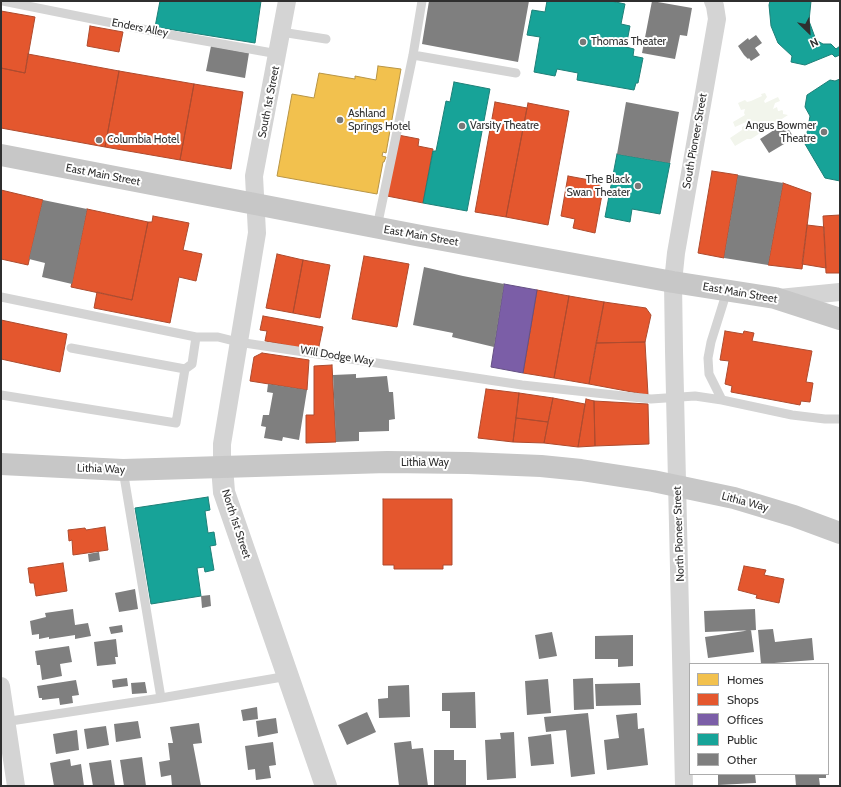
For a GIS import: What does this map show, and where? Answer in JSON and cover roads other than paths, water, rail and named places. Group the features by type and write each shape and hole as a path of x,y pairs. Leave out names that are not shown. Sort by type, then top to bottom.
{"main road":[{"name":"East Main Street","path":"1,155 377,228 673,282 775,298 840,319"},
{"name":"Lithia Way","path":"1,464 123,470 380,462 475,463 541,466 581,470 653,481 734,498 794,516 840,533"}],"street":[{"name":"South 1st Street","path":"256,204 254,176 287,1"},
{"name":"South Pioneer Street","path":"673,282 717,19 713,1"},
{"name":"North 1st Street","path":"256,204 257,233 222,444 224,492 326,786"},
{"name":"North Pioneer Street","path":"673,282 684,786"},
{"path":"775,298 840,292"},
{"path":"1,686 4,722 16,786"}],"lane":[{"name":"Enders Alley","path":"3,1 177,36 278,54"},
{"path":"377,228 413,55 422,1"},
{"path":"281,32 326,39"},
{"path":"413,55 516,73"},
{"path":"722,400 709,374 708,358 712,336 727,291"},
{"name":"Will Dodge Way","path":"1,297 196,337 218,338 522,385 651,399 695,396 722,400 792,415 825,419 840,419"},
{"path":"1,395 176,423 185,369 192,364 196,337"},
{"path":"71,348 185,369"},
{"path":"123,470 161,698"},
{"path":"4,722 161,698 289,676"}],"place":[{"name":"Thomas Theater","path":"583,42"},
{"name":"Ashland Springs Hotel","path":"340,120"},
{"name":"Varsity Theatre","path":"462,126"},
{"name":"Angus Bowmer Theatre","path":"824,132"},
{"name":"Columbia Hotel","path":"99,140"},
{"name":"The Black Swan Theater","path":"638,186"}]}
